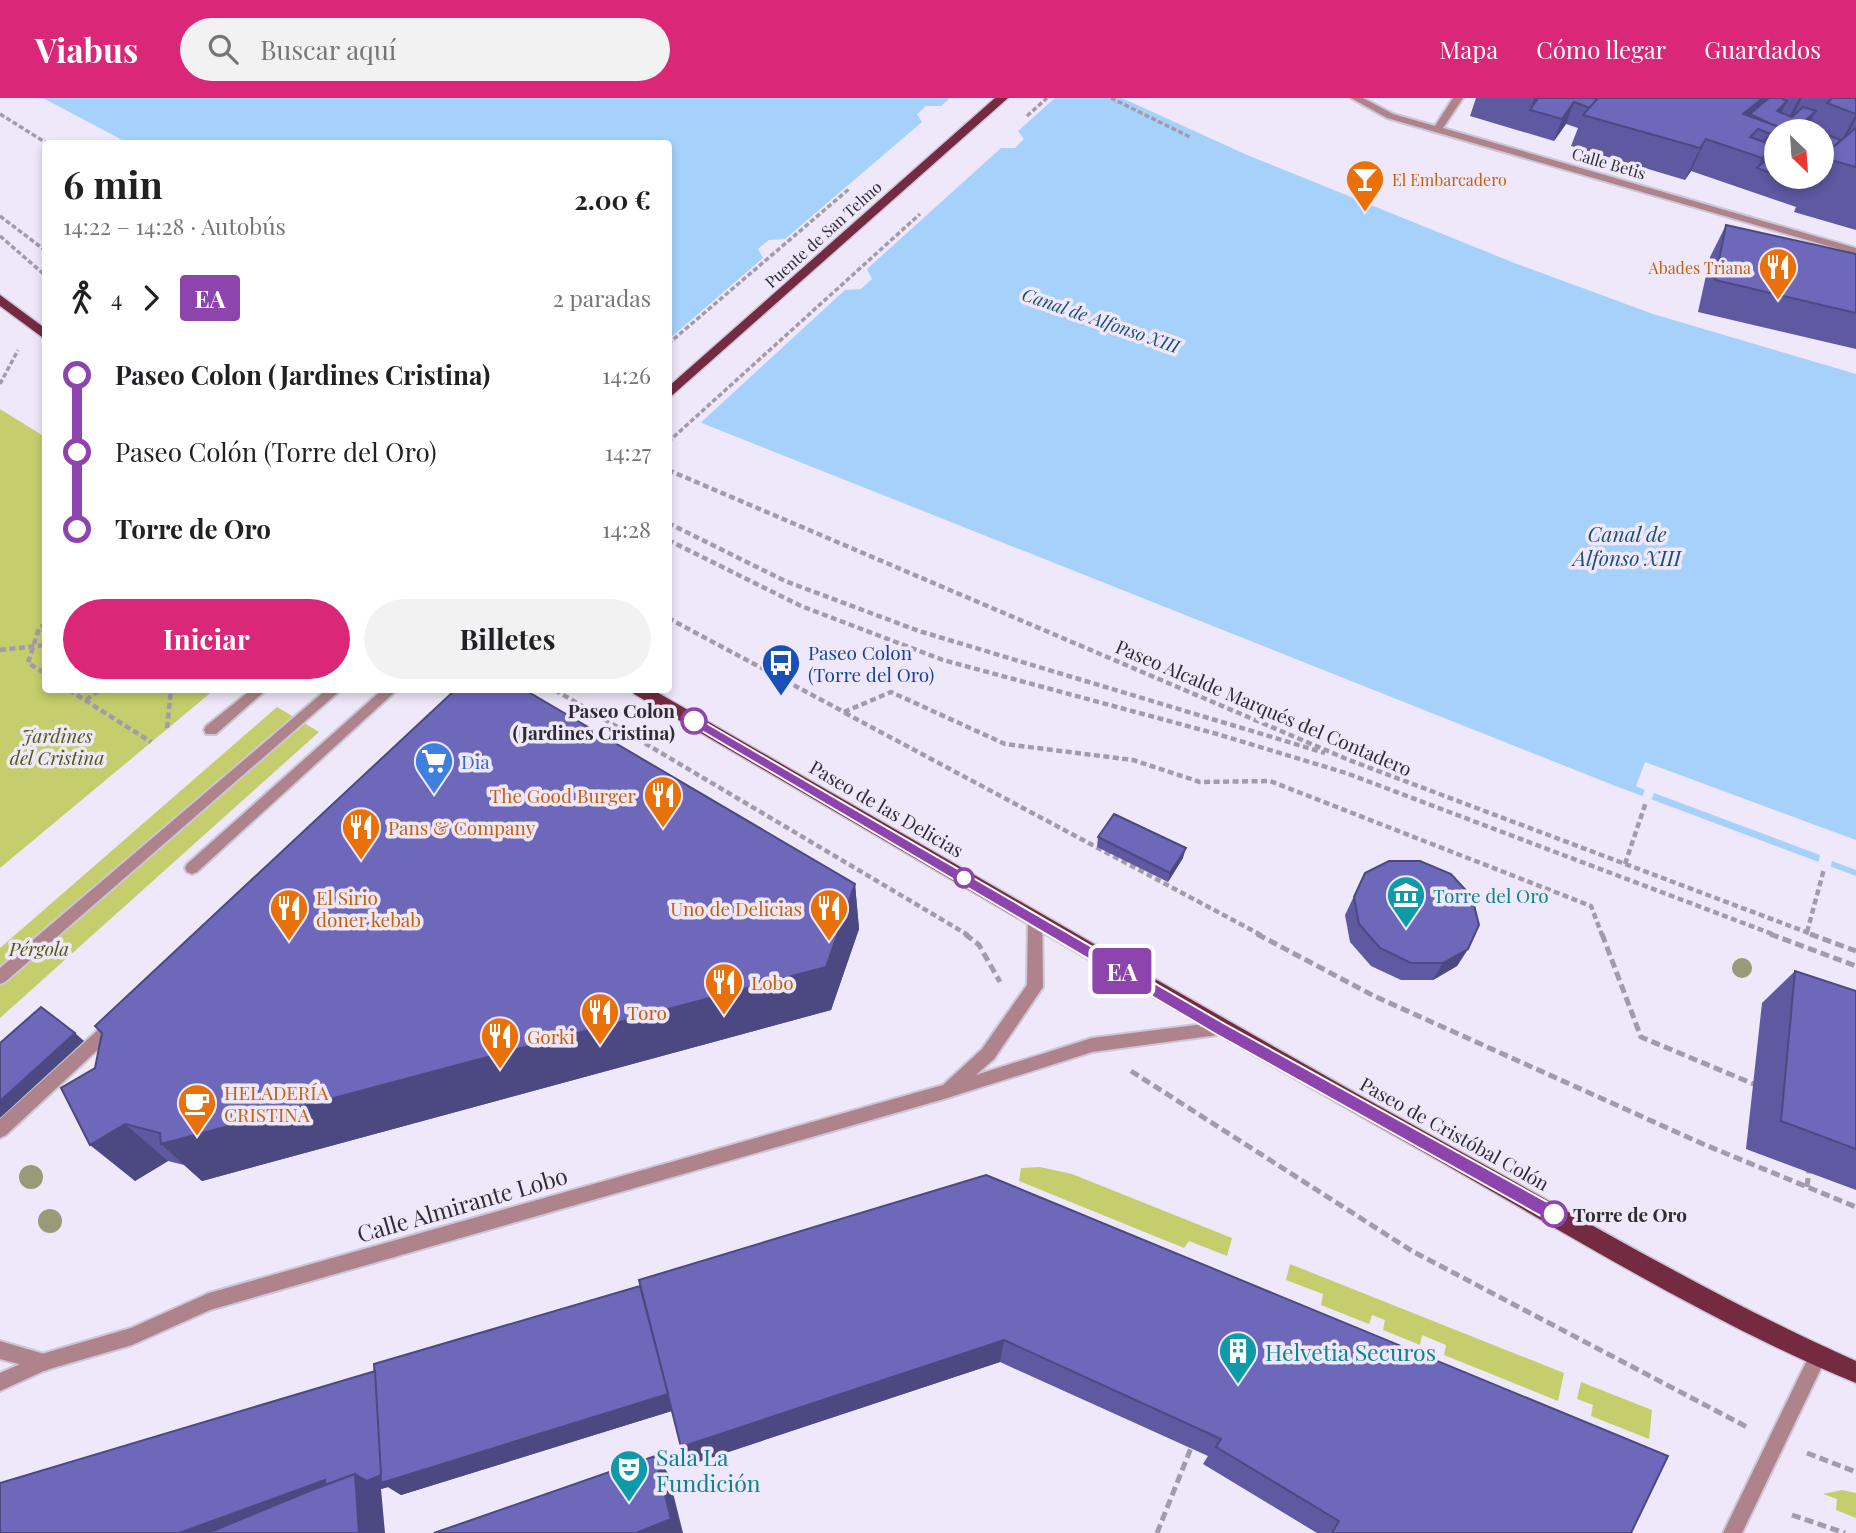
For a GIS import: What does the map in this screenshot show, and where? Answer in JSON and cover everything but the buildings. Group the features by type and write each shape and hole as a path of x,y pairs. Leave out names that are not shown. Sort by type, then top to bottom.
{"main road":[{"name":"Puente de San Telmo","path":"672,391 1002,98"},
{"path":"0,299 42,333"},
{"name":"Paseo de las Delicias","path":"645,693 1220,1028"},
{"name":"Paseo de Cristóbal Colón","path":"1220,1028 1681,1285 1818,1356 1856,1372"}],"street":[{"name":"Calle Betis","path":"1356,98 1390,116 1856,251"},
{"path":"1438,129 1458,98"},
{"path":"211,730 255,693"},
{"path":"0,977 331,693"},
{"path":"192,868 387,693"},
{"name":"Calle Almirante Lobo","path":"944,1092 988,1054 1035,987 1035,918"},
{"path":"0,1130 130,1009"},
{"name":"Calle Almirante Lobo","path":"0,1382 45,1362 132,1336 209,1302 944,1092 1092,1045 1220,1028"},
{"path":"0,1350 45,1362"},
{"path":"1732,1533 1818,1356"}],"path":[{"path":"1027,117 1047,98"},
{"path":"1111,98 1190,137"},
{"path":"0,114 42,140"},
{"path":"672,341 853,186"},
{"path":"672,438 924,210"},
{"path":"0,216 42,248"},
{"path":"0,236 42,273"},
{"path":"0,384 33,326"},
{"name":"Paseo Alcalde Marqués del Contadero","path":"672,472 1349,761 1856,951"},
{"path":"672,525 785,580 919,631 1349,761"},
{"path":"672,542 801,606 943,660 1217,734 1346,773 1856,966"},
{"path":"672,620 1374,996 1703,1144 1856,1207"},
{"path":"42,626 39,628 28,663 42,672"},
{"path":"0,650 42,645"},
{"path":"844,712 891,692 1005,744 1132,760 1200,782 1270,781 1591,906 1641,1037 1768,1089"},
{"path":"74,693 151,742"},
{"path":"86,700 96,693"},
{"path":"167,729 171,693"},
{"path":"560,693 967,934 979,945 992,971 1008,993"},
{"path":"1625,864 1646,802"},
{"path":"1807,932 1824,869"},
{"path":"1125,1067 1412,1251 1701,1405"},
{"path":"1807,1187 1811,1160"},
{"path":"1157,1533 1191,1448"},
{"path":"1792,1515 1845,1533"}],"green space":[{"name":"Jardines del Cristina","path":"0,409 42,435 42,693 210,693 0,868"},
{"name":"Pérgola","path":"277,707 319,732 0,1018 0,948"},
{"path":"1040,1167 1072,1174 1232,1238 1227,1256 1189,1241 1184,1248 1019,1181 1021,1168"},
{"path":"1290,1264 1564,1373 1558,1401 1444,1355 1446,1345 1422,1335 1420,1345 1383,1330 1385,1320 1372,1315 1369,1324 1321,1305 1323,1294 1286,1280"},
{"path":"1581,1382 1652,1410 1649,1439 1591,1416 1593,1405 1577,1399"},
{"path":"1842,1490 1856,1493 1856,1518 1836,1510 1837,1499 1823,1494"}],"water":[{"name":"Canal de Alfonso XIII","path":"43,98 1122,98 1247,155 1512,262 1653,314 1856,374 1856,876 1613,785 672,411 672,140 122,140"}],"pier":[{"path":"950,98 1055,98 1018,131 1024,139 1015,148 1001,148 867,269 872,279 861,289 845,290 697,426 672,415 672,336 763,258 758,249 769,240 785,239 922,122 917,114 926,106 941,106"},
{"path":"1645,762 1856,840 1856,870 1832,861 1830,870 1818,866 1820,855 1654,793 1650,803 1641,799 1645,790 1636,786"}],"bus line":[{"name":"EA","path":"694,721 1220,1028 1554,1214"}],"place":[{"name":"El Embarcadero","path":"1365,213"},
{"name":"Abades Triana","path":"1778,301"},
{"name":"Paseo Colon (Torre del Oro)","path":"781,697"},
{"name":"Paseo Colon (Jardines Cristina)","path":"694,721"},
{"name":"Dia","path":"434,795"},
{"name":"The Good Burger","path":"663,829"},
{"name":"Pans & Company","path":"361,861"},
{"name":"Torre del Oro","path":"1406,929"},
{"name":"El Sirio doner kebab","path":"289,942"},
{"name":"Uno de Delicias","path":"829,942"},
{"name":"Lobo","path":"724,1016"},
{"name":"Toro","path":"600,1046"},
{"name":"Gorki","path":"500,1070"},
{"name":"HELADERÍA CRISTINA","path":"197,1137"},
{"name":"Torre de Oro","path":"1554,1214"},
{"name":"Helvetia Securos","path":"1238,1385"},
{"name":"Sala La Fundición","path":"629,1503"}]}
